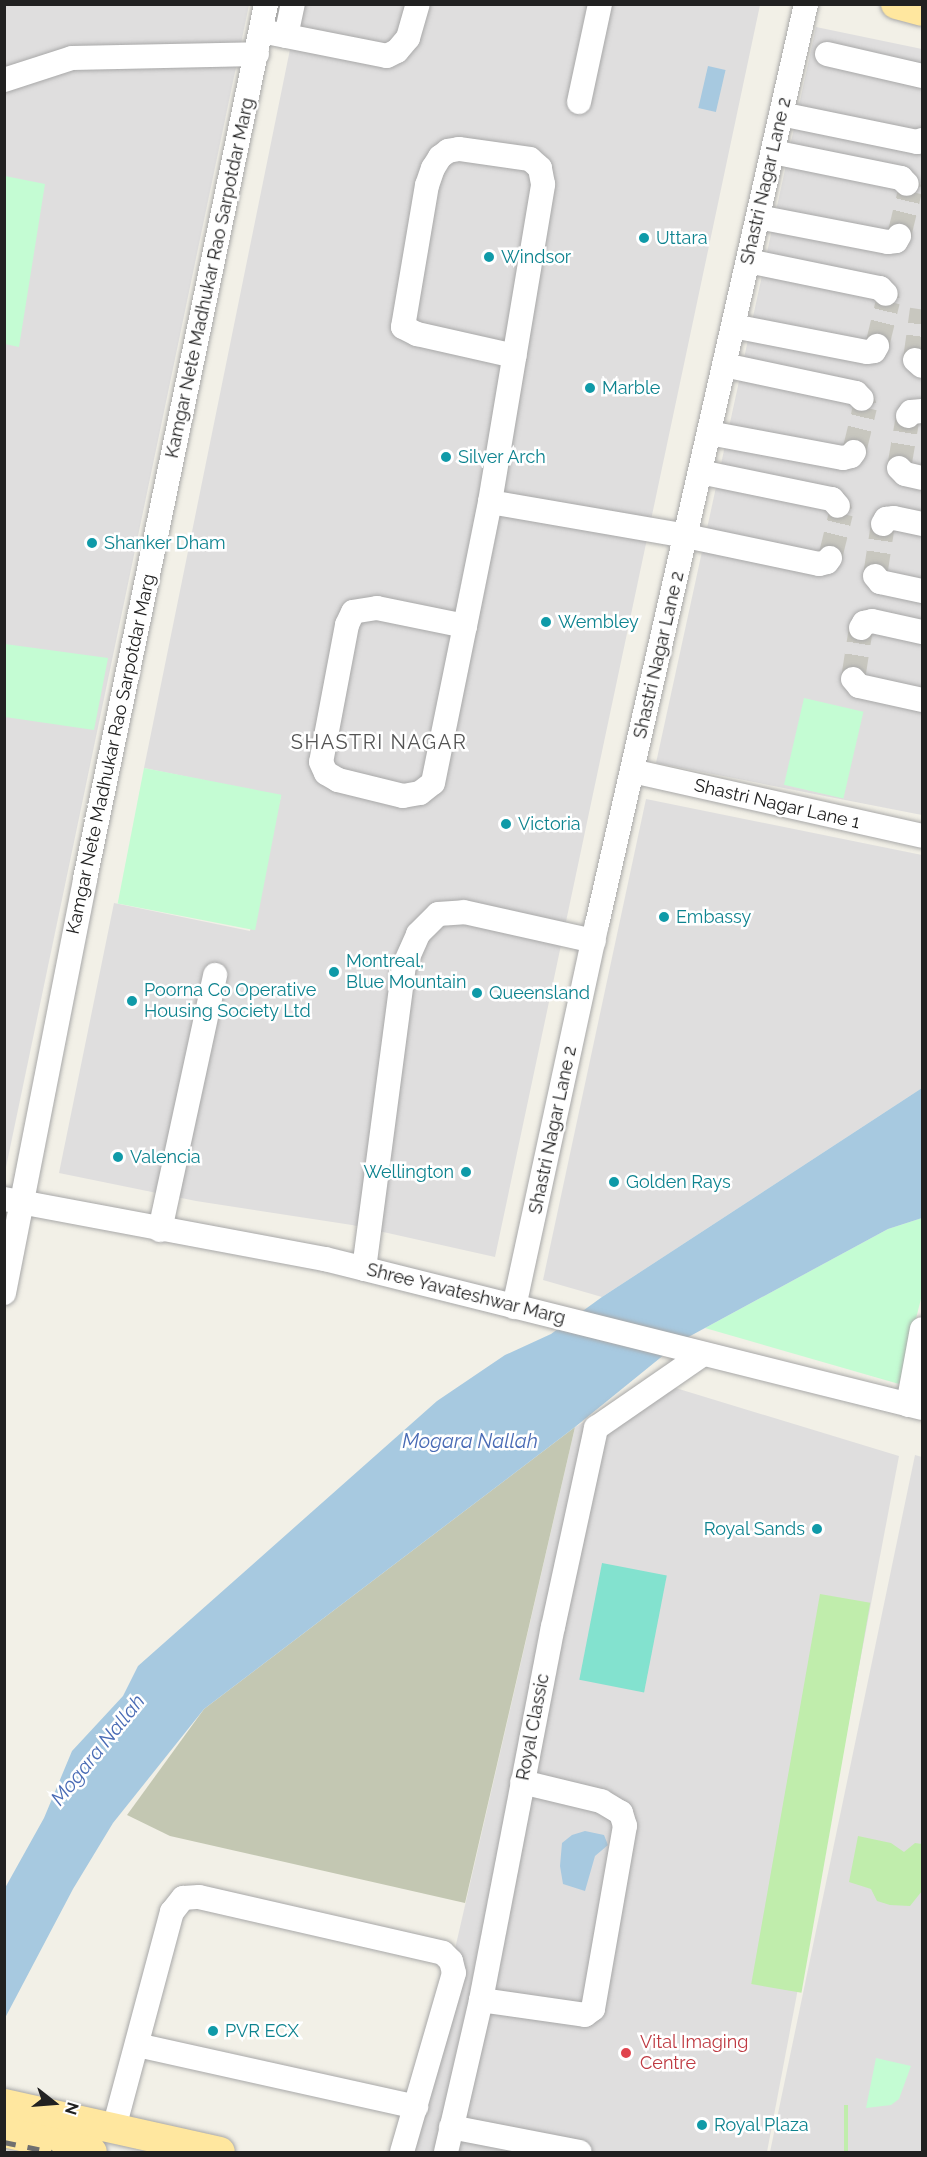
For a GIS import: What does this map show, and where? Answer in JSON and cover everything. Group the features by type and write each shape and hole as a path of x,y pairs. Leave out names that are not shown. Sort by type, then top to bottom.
{"main road":[{"path":"896,4 922,11"},
{"path":"5,2128 114,2128 220,2152"},
{"path":"5,2128 92,2152"}],"street":[{"name":"Kamgar Nete Madhukar Rao Sarpotdar Marg","path":"4,1293 13,1201 85,879 266,4"},
{"path":"286,36 293,4"},
{"path":"4,81 72,58 259,42 286,36 387,56 397,51 408,38 418,4"},
{"path":"579,102 600,4"},
{"name":"Shastri Nagar Lane 2","path":"514,1307 594,940 806,4"},
{"path":"827,54 922,76"},
{"path":"781,114 917,142 922,140"},
{"path":"465,626 377,608 353,612 347,625 321,762 326,773 338,780 403,796 420,793 433,783 465,626 490,502 543,184 540,168 530,159 459,149 448,151 440,157 426,185 403,327 417,334 514,356"},
{"path":"772,152 901,178 907,184"},
{"path":"758,217 888,242 896,241 899,236"},
{"path":"748,261 880,288 886,294"},
{"path":"733,326 867,352 874,351 878,346"},
{"path":"724,366 856,393 862,399"},
{"path":"709,433 843,458 851,456 854,452"},
{"path":"899,468 905,474 922,478"},
{"path":"700,472 832,500 838,506"},
{"path":"490,502 686,536 819,564 827,562 830,558"},
{"path":"883,524 886,519 894,518 922,524"},
{"path":"874,576 880,582 922,591"},
{"path":"861,627 864,623 872,621 922,632"},
{"path":"853,680 858,686 922,700"},
{"name":"Shastri Nagar Lane 1","path":"632,771 922,836"},
{"path":"364,1269 404,966 418,934 438,914 464,912 594,940"},
{"path":"160,1230 214,975"},
{"name":"Shree Yavateshwar Marg","path":"13,1201 325,1259 548,1316 612,1329 694,1353 915,1407"},
{"path":"915,1407 922,1329"},
{"name":"Royal Classic","path":"446,2152 481,2000 522,1782 596,1428 694,1353"},
{"path":"481,2000 585,2015 593,2008 625,1826 621,1813 601,1801 522,1782"},
{"path":"114,2128 172,1912 183,1898 199,1897 443,1953 451,1961 454,1973 402,2152"},
{"path":"137,2045 416,2107"},
{"path":"451,2127 580,2152"}],"shaded area":[{"path":"4,5 249,5 5,1172 4,1172"},
{"path":"299,5 760,5 495,1257 352,1225 196,1201 59,1173 114,903 250,931 281,796 144,768"},
{"path":"816,27 922,49 922,815 656,763"},
{"path":"646,799 922,855 922,1088 602,1297 543,1280"},
{"path":"656,1382 899,1456 767,2152 425,2152 409,2149 575,1427"},
{"path":"575,1427 465,1903 170,1836 127,1815 204,1709"},
{"path":"915,1455 922,1457 922,2152 770,2152"},
{"path":"602,1563 667,1576 644,1692 579,1680"}],"green space":[{"path":"5,176 45,184 19,347 5,344"},
{"path":"5,644 108,658 94,730 5,717"},
{"path":"804,698 863,712 843,798 784,785"},
{"path":"144,768 281,795 255,930 118,903"},
{"path":"922,1218 922,1295 899,1384 705,1328 888,1229"},
{"path":"820,1594 870,1603 801,1993 751,1984"},
{"path":"858,1836 891,1843 904,1852 915,1843 922,1844 922,1891 910,1906 890,1905 877,1901 871,1889 849,1882"},
{"path":"876,2058 911,2066 899,2099 891,2105 866,2108"},
{"path":"844,2105 848,2105 848,2152 844,2152"}],"water":[{"path":"708,66 726,70 716,112 698,108"},
{"name":"Mogara Nallah","path":"922,1088 922,1218 888,1229 681,1341 575,1427 204,1709 113,1823 73,1889 5,2018 5,1888 44,1818 72,1751 123,1696 138,1666 437,1401 505,1355 551,1334 602,1297"},
{"path":"585,1831 604,1835 608,1845 595,1856 585,1891 563,1884 560,1866 562,1843 572,1835"}],"tunnel":[{"path":"899,236 910,191 907,184"},
{"path":"877,346 888,301 886,294"},
{"path":"915,360 922,309"},
{"path":"854,452 865,407 862,399"},
{"path":"899,468 908,416"},
{"path":"830,558 841,513 838,506"},
{"path":"875,576 883,524"},
{"path":"853,679 861,628"}],"railway":[{"path":"4,2142 52,2152"}],"place":[{"name":"Uttara","path":"644,238"},
{"name":"Windsor","path":"489,257"},
{"name":"Marble","path":"590,388"},
{"name":"Silver Arch","path":"446,457"},
{"name":"Shanker Dham","path":"92,543"},
{"name":"Wembley","path":"546,622"},
{"name":"Victoria","path":"506,824"},
{"name":"Embassy","path":"664,917"},
{"name":"Montreal, Blue Mountain","path":"334,972"},
{"name":"Queensland","path":"477,993"},
{"name":"Poorna Co Operative Housing Society Ltd","path":"132,1001"},
{"name":"Valencia","path":"118,1157"},
{"name":"Wellington","path":"466,1172"},
{"name":"Golden Rays","path":"614,1182"},
{"name":"Royal Sands","path":"817,1529"},
{"name":"PVR ECX","path":"213,2031"},
{"name":"Vital Imaging Centre","path":"626,2053"},
{"name":"Royal Plaza","path":"702,2125"}],"district":[{"name":"SHASTRI NAGAR","path":"379,742"}]}
